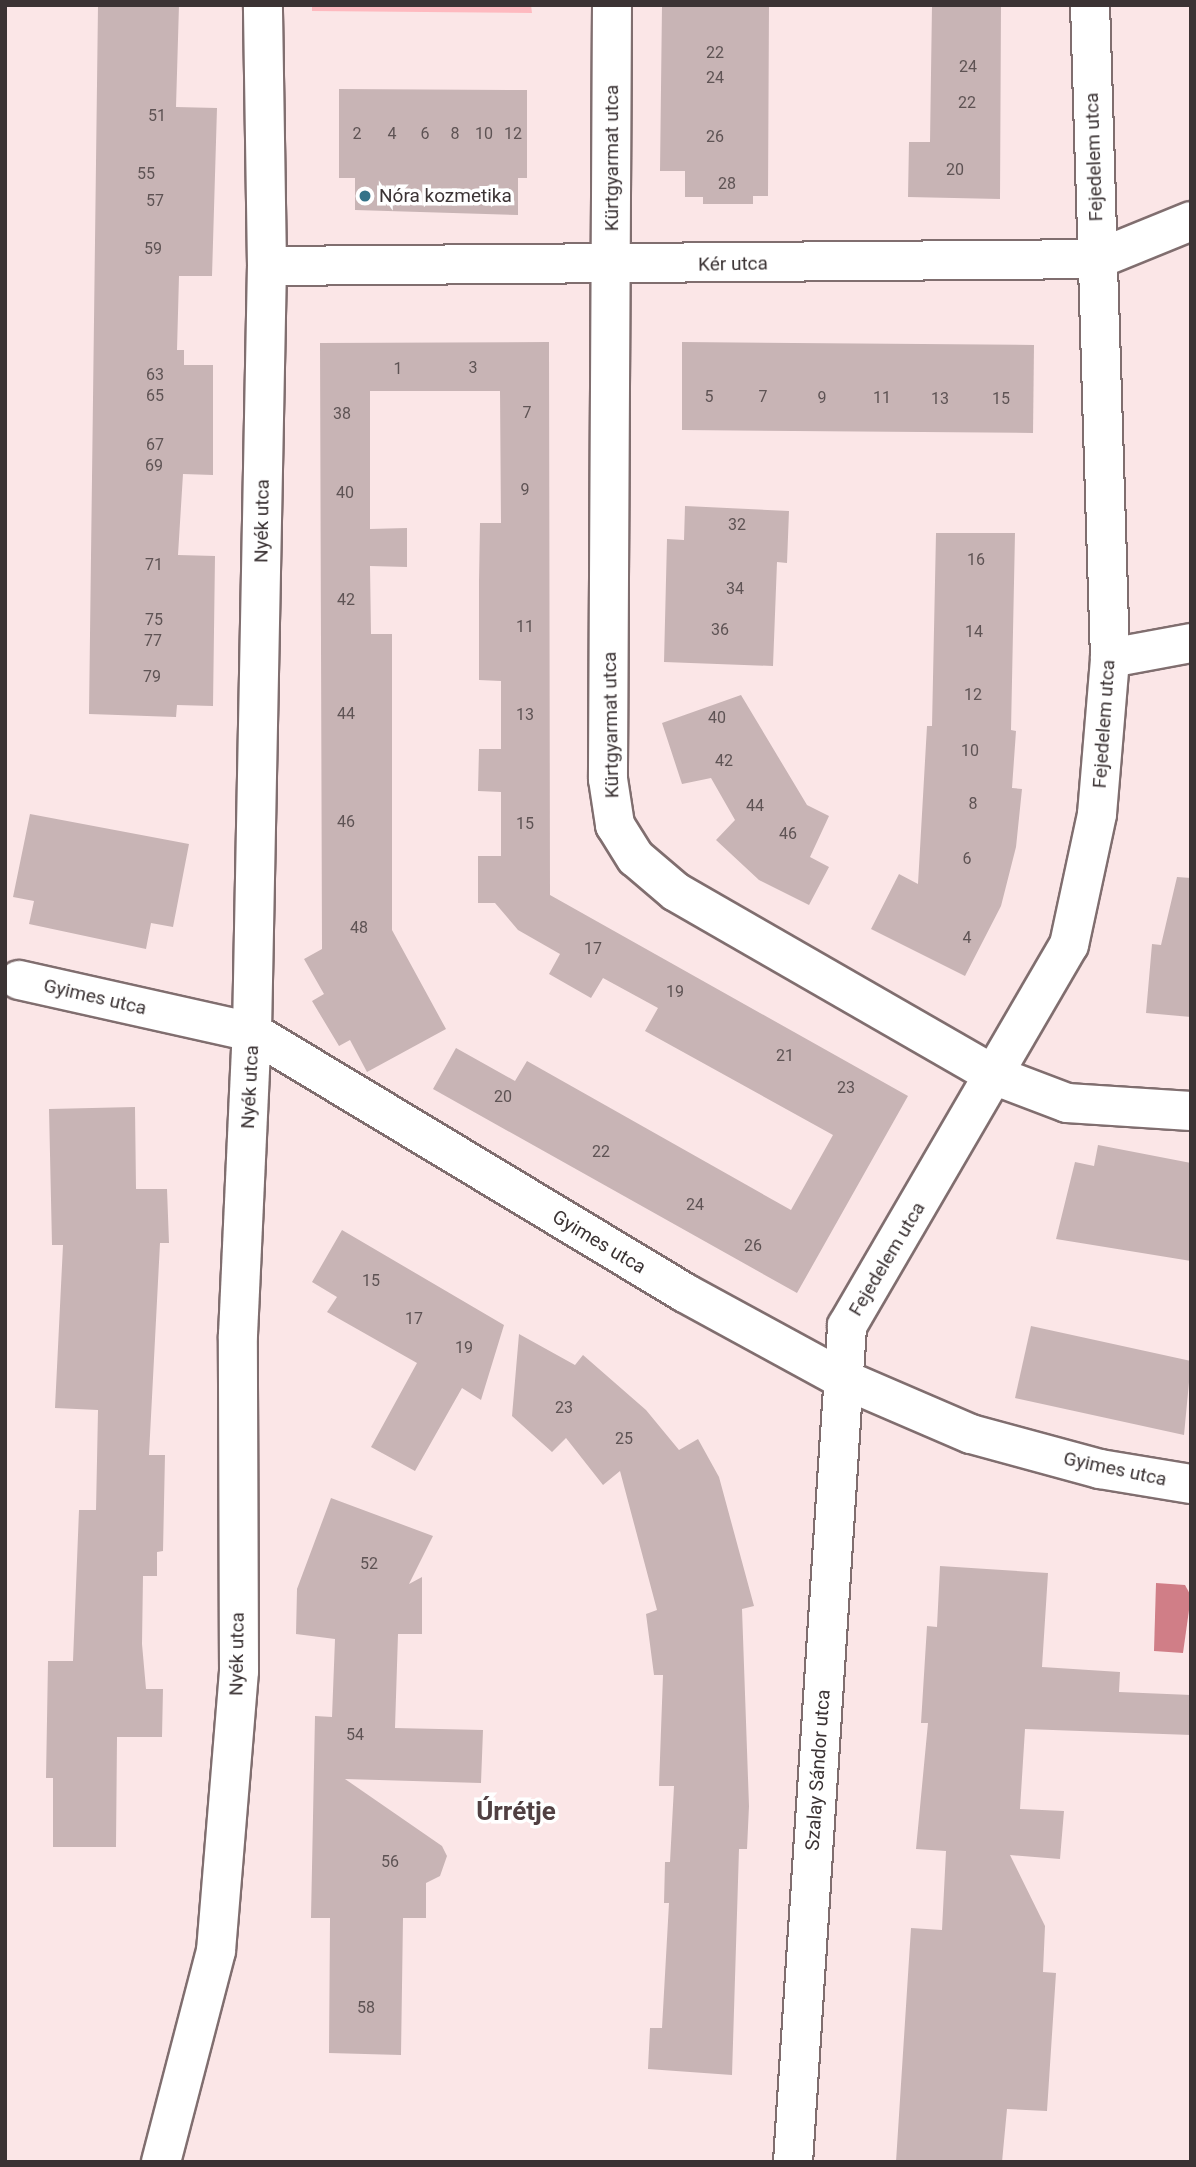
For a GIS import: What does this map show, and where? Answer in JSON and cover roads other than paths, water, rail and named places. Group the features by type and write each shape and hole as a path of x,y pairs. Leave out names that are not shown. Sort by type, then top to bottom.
{"street":[{"name":"Nyék utca","path":"161,2162 216,1951 239,1671 238,1335 253,1032 267,266 263,5"},
{"name":"Kürtgyarmat utca","path":"612,5 608,779 615,825 636,858 676,892 996,1076 1068,1103 1191,1111"},
{"name":"Fejedelem utca","path":"843,1379 847,1326 996,1076 1069,945 1086,891 1110,658 1090,5"},
{"name":"Kér utca","path":"267,266 1098,259 1191,221"},
{"path":"1110,658 1191,642"},
{"name":"Gyimes utca","path":"19,980 253,1032 685,1293 843,1379 971,1434 1100,1469 1191,1484"},
{"name":"Szalay Sándor utca","path":"793,2162 843,1379"}],"place":[{"name":"Nóra kozmetika","path":"365,196"}],"district":[{"name":"Úrrétje","path":"516,1812"}]}
